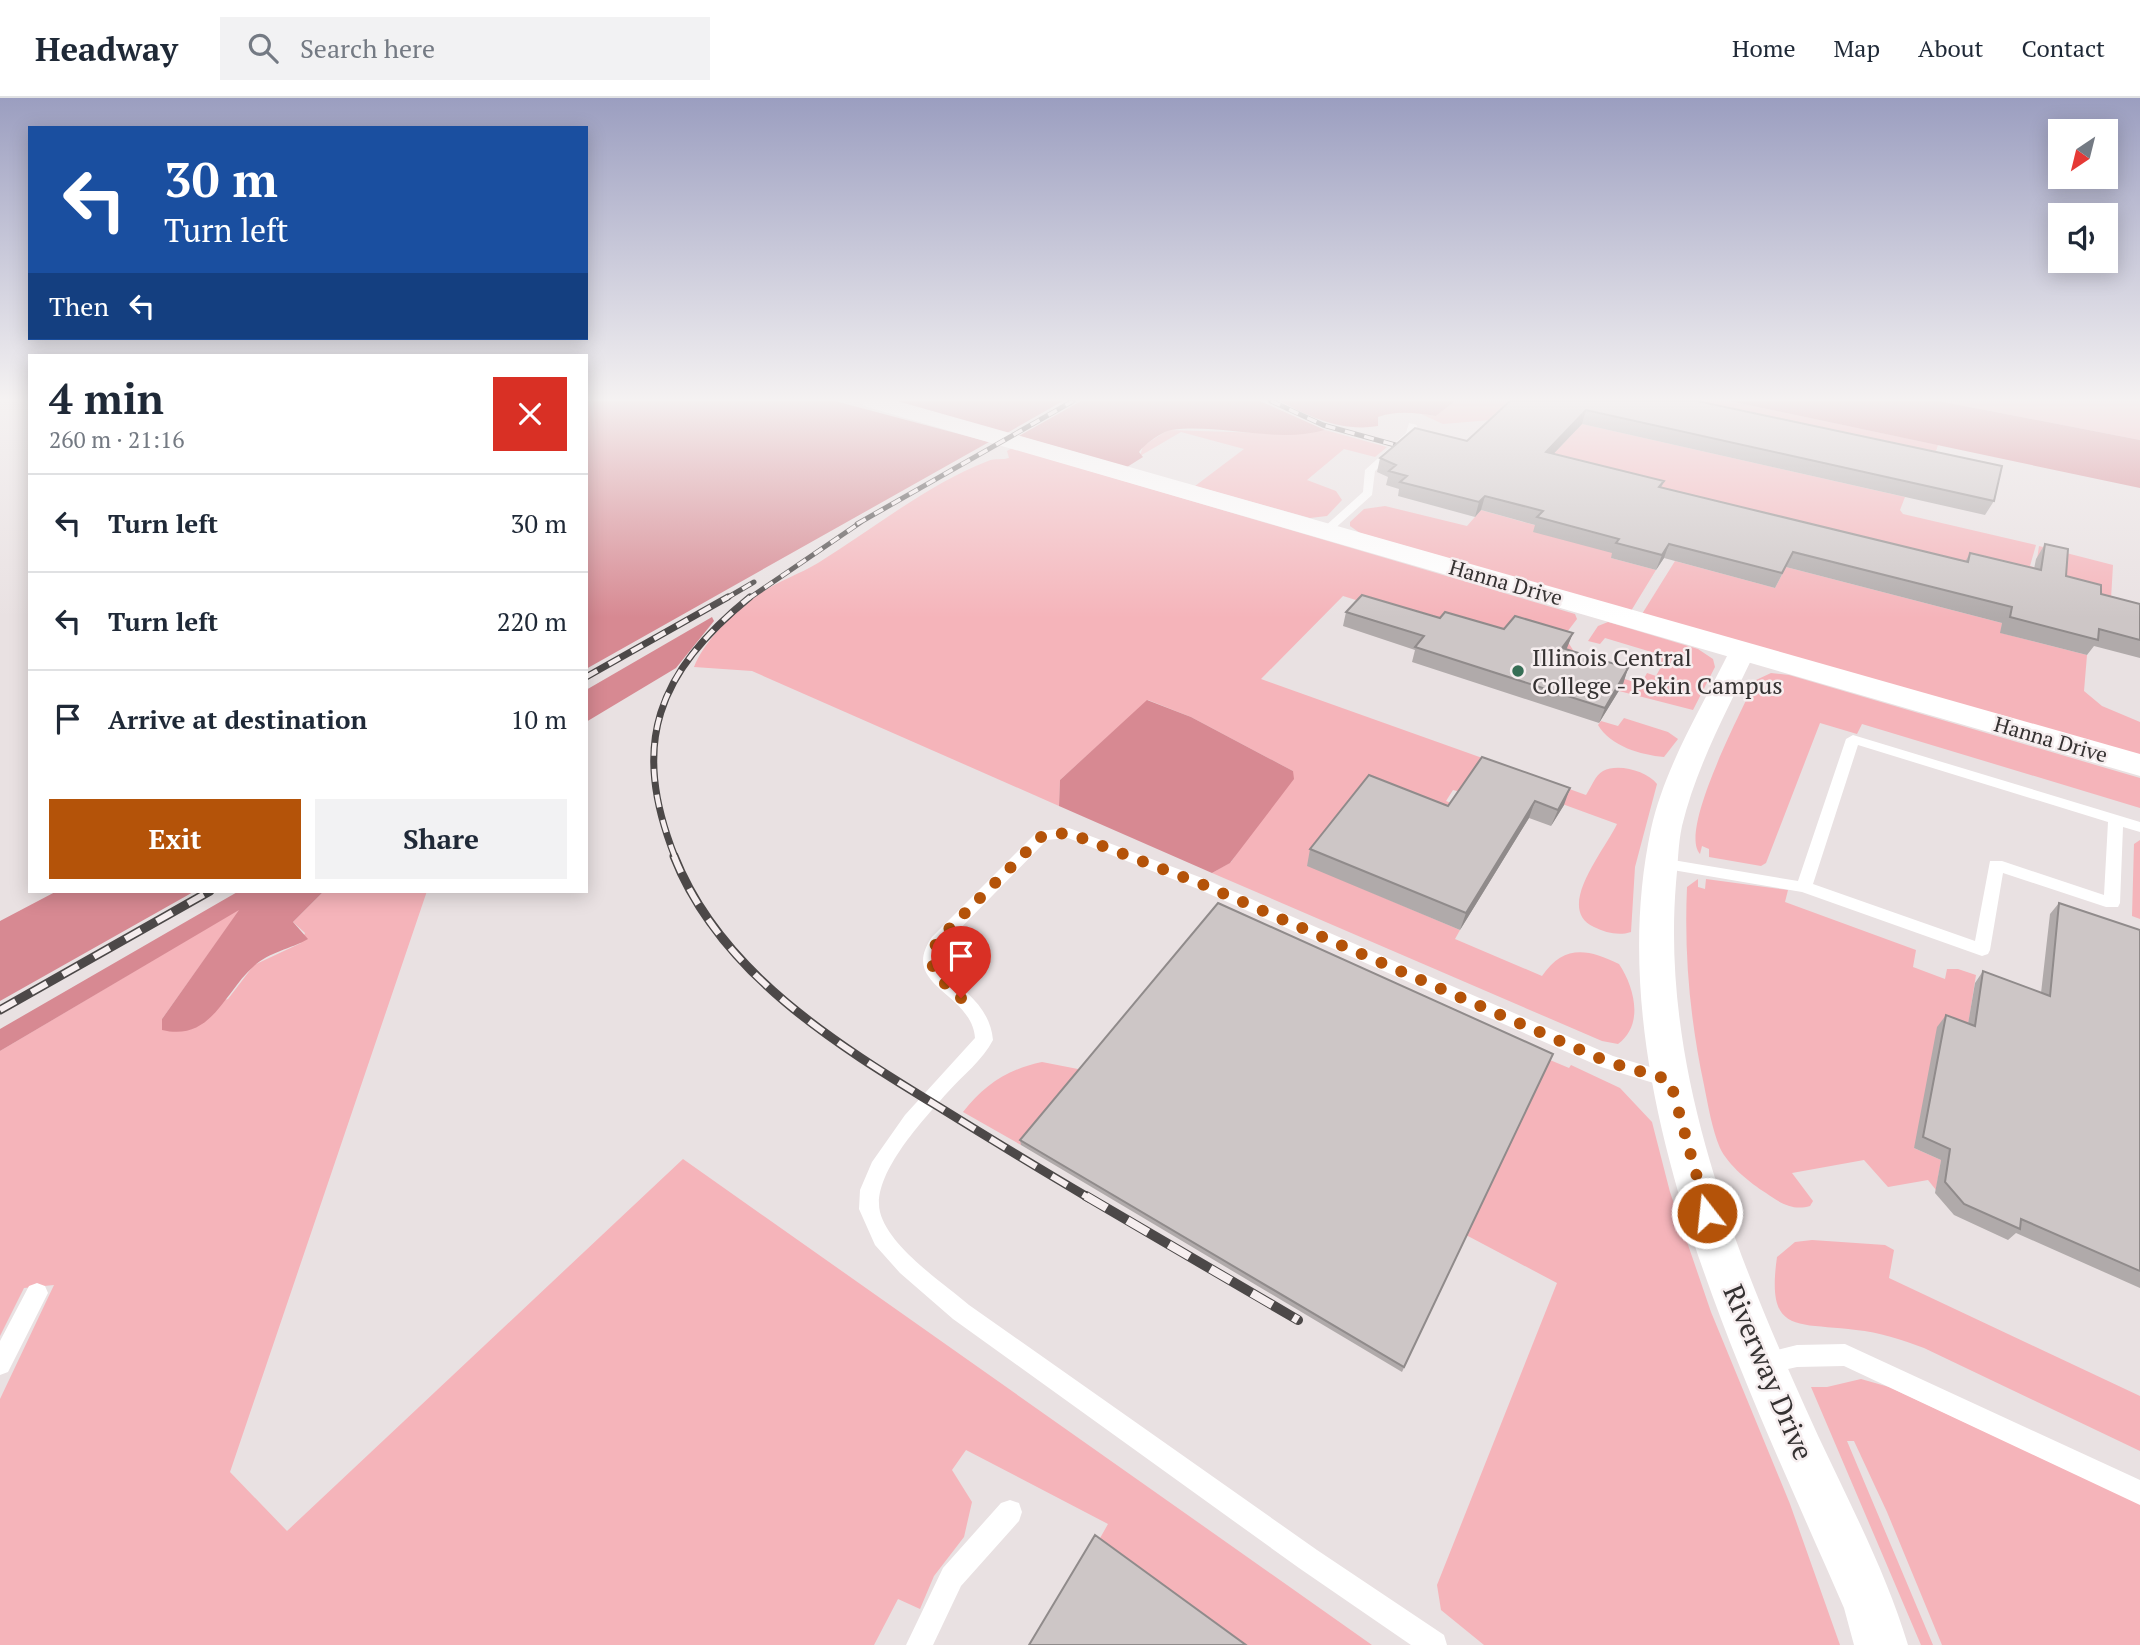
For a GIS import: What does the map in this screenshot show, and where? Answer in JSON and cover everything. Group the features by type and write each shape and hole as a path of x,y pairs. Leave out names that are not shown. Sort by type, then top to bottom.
{"street":[{"name":"Hanna Drive","path":"1127,473 2140,765"},
{"name":"Riverway Drive","path":"1743,650 1686,774 1667,827 1661,863 1654,957 1670,1080 1707,1213 1763,1363 1870,1606 1881,1645"}],"lane":[{"path":"1327,530 1368,493 1370,473"},
{"path":"1804,887 1853,739 2140,827"},
{"path":"1661,863 1804,887 1982,950 1996,865 2112,903 2116,820"},
{"path":"1434,1645 1308,1559 961,1312 916,1275 877,1227 869,1210 869,1194 879,1164 984,1040 985,1027 982,1017 942,980 932,966 930,956 938,940 1043,835 1069,833 1204,885 1608,1062 1670,1080"},
{"path":"0,1364 37,1293"},
{"path":"1763,1363 1797,1356 1845,1355 2140,1493"},
{"path":"919,1645 952,1577 1010,1512"}],"shaded area":[{"path":"588,473 934,473 588,668"},
{"path":"962,473 1097,473 1575,614 1577,619 1564,636 1575,653 1478,638 1343,596 1261,679 1586,795 1598,775 1609,769 1624,768 1652,779 1657,784 1635,867 1631,932 1612,933 1594,927 1583,918 1579,907 1586,878 1617,824 1478,773 1464,793 1453,790 1446,801 1456,805 1307,865 1460,930 1455,939 1542,976 1558,959 1576,952 1596,955 1619,964 1633,995 1634,1017 1626,1036 1618,1044 1602,1041 1212,873 1231,862 1293,771 1191,717 1148,700 1060,780 1059,806 752,671 694,667 717,632 756,596 818,563"},
{"path":"1212,473 1315,473 1307,480 1336,491 1342,500 1327,516 1310,518 1195,486"},
{"path":"1573,473 1800,473 1905,497 1900,510 1903,514 2036,545 2030,566 2049,571 2048,584"},
{"path":"2070,473 2140,473 2140,488"},
{"path":"1385,506 1467,526 1481,510 1538,526 1614,553 1611,558 1656,570 1631,611 1360,533 1350,526 1350,522 1364,509"},
{"path":"2039,546 2113,565 2111,599 2051,585 2037,559"},
{"path":"1675,561 1775,588 1786,567 2002,623 2001,633 2087,655 2084,691 2102,706 2140,722 2140,757 1642,614"},
{"path":"712,617 714,621 676,668 588,721 588,689"},
{"path":"1608,622 1698,649 1713,659 1715,667 1693,710 1619,691 1622,683 1566,661 1641,684 1647,673 1656,676 1662,665 1654,662 1658,654 1605,638 1600,644 1588,641 1598,626"},
{"path":"1771,673 1789,675 2140,778 2140,808 1862,724 1857,734 1820,723 1766,863 1761,866 1709,857 1709,849 1702,846 1700,854 1696,841 1698,821 1715,769 1756,680"},
{"path":"1147,700 1191,717 1293,771 1294,779 1230,863 1212,873 1059,806 1060,780"},
{"path":"1624,718 1668,732 1678,739 1664,757 1646,754 1618,744 1598,725 1601,721 1618,726"},
{"path":"2140,840 2140,919 2132,916 2134,844"},
{"path":"1698,879 1698,887 1705,889 1706,879 1788,890 1785,902 1916,950 1913,967 1945,979 1947,969 1958,969 1976,975 1966,1038 1914,1148 1941,1160 1936,1190 1928,1180 1888,1187 1864,1160 1792,1173 1813,1201 1810,1206 1792,1207 1760,1189 1728,1161 1712,1125 1692,1011 1687,962 1687,887"},
{"path":"53,893 191,893 0,1001 0,921"},
{"path":"236,893 322,893 293,922 308,939 266,957 254,966 216,1012 193,1029 179,1032 162,1030 162,1019 239,910 0,1051 0,1029"},
{"path":"322,893 426,893 230,1472 287,1531 683,1159 1372,1645 1227,1645 1095,1547 1108,1524 966,1450 952,1470 972,1502 964,1537 934,1576 920,1609 898,1599 874,1645 0,1645 0,1399 54,1285 24,1288 0,1336 0,1051 241,908 162,1019 228,999 254,965 301,943 305,933 293,922"},
{"path":"1550,1060 1569,1068 1571,1065 1620,1088 1652,1122 1670,1192 1711,1312 1790,1504 1840,1645 1484,1645 1441,1610 1437,1585 1557,1283 1466,1235"},
{"path":"1042,1062 1083,1070 1021,1145 963,1112 988,1086 1018,1069"},
{"path":"1812,1240 1885,1245 1894,1250 1889,1278 2140,1396 2140,1451 1924,1348 1873,1333 1790,1320 1781,1312 1776,1300 1777,1257 1795,1242"},
{"path":"1861,1379 1889,1387 2140,1504 2140,1645 1942,1645 1887,1512 1854,1441 1847,1441 1933,1645 1921,1645 1811,1387 1827,1387"}],"building":[{"path":"1397,473 1632,473 1664,481 1659,487 1968,562 1970,553 2041,570 2045,544 2068,549 2066,576 2101,585 2101,594 2140,604 2140,640 2099,629 2098,640 2010,617 2012,607 1793,552 1782,573 1669,544 1662,555 1616,543 1619,539 1537,517 1543,511 1485,496 1479,502 1400,482 1407,476"},
{"path":"1869,473 2000,473 1994,501"},
{"path":"1362,595 1440,618 1445,612 1504,629 1515,616 1573,633 1562,648 1628,668 1605,708 1415,647 1424,636 1346,612"},
{"path":"1482,757 1570,788 1558,810 1535,801 1466,913 1310,849 1369,775 1448,806"},
{"path":"1218,903 1553,1054 1404,1367 1020,1140"},
{"path":"2059,903 2140,930 2140,1271 2021,1219 2020,1229 1964,1204 1945,1182 1950,1149 1923,1137 1946,1015 1975,1026 1983,971 2050,996"},
{"path":"1095,1535 1246,1645 1029,1645"}],"railway":[{"path":"864,520 946,473"},
{"path":"748,599 864,520"},
{"path":"857,524 864,520"},
{"path":"725,599 754,582"},
{"path":"588,676 728,597"},
{"path":"675,857 661,816 655,779 654,745 661,713 674,683 693,654 718,625 750,597"},
{"path":"674,856 694,898 720,936 785,1002 861,1058 1089,1198"},
{"path":"0,1010 206,893"},
{"path":"1086,1196 1298,1320"}],"place":[{"name":"Illinois Central College - Pekin Campus","path":"1518,671"}],"route":[{"path":"961,998 932,966 930,956 938,940 1043,835 1051,832 1069,833 1094,840 1204,885 1608,1062 1670,1080 1707,1213"}]}
